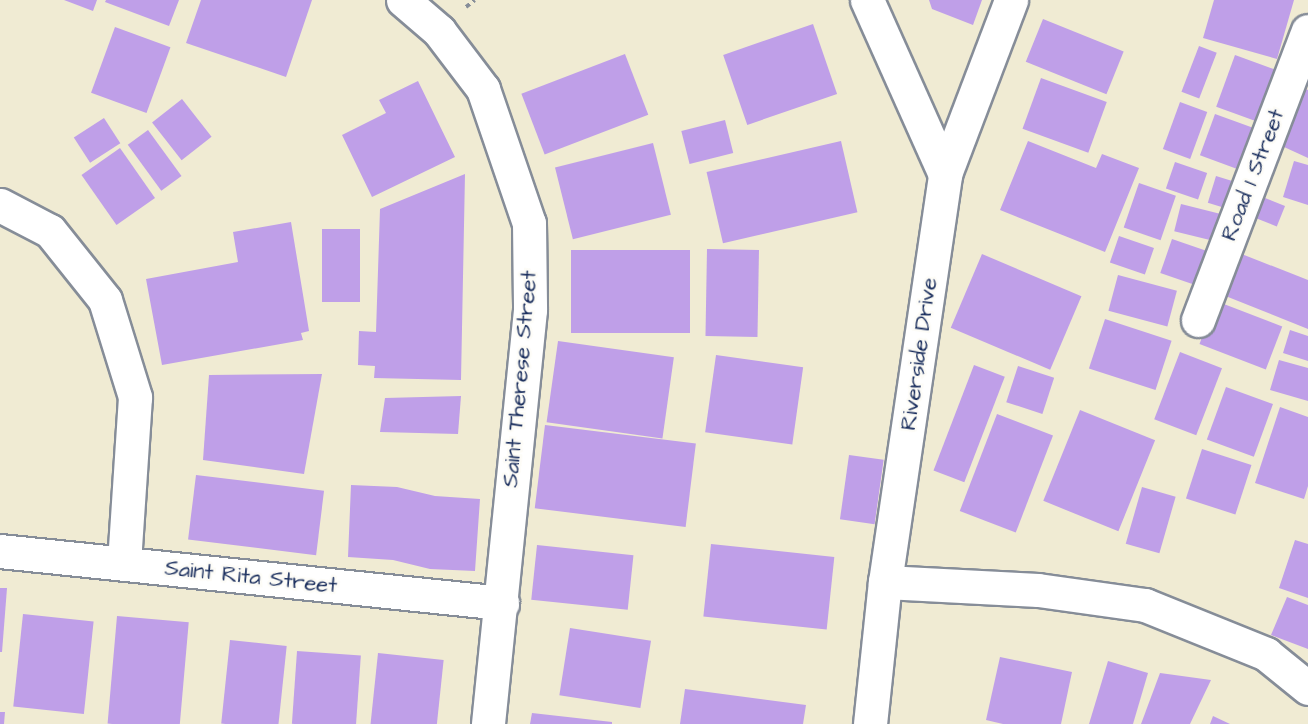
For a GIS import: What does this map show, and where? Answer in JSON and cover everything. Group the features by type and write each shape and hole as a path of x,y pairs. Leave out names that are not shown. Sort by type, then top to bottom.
{"street":[{"name":"Saint Therese Street","path":"403,0 439,31 483,90 529,222 530,310 488,724"},
{"path":"867,0 945,174"},
{"name":"Riverside Drive","path":"870,724 885,582 945,174 1011,0"},
{"name":"Road 1 Street","path":"1198,320 1308,31"},
{"path":"0,205 50,231 105,300 135,397 124,564"},
{"name":"Saint Rita Street","path":"0,551 502,603"},
{"path":"885,582 1038,590 1145,605 1266,654 1308,688"}],"path":[{"path":"465,8 475,0"}],"building":[{"path":"64,0 97,0 93,11"},
{"path":"106,0 179,0 169,26 105,2"},
{"path":"201,0 312,0 286,77 186,43"},
{"path":"929,0 982,0 973,25 932,9"},
{"path":"1214,0 1294,0 1277,59 1203,38"},
{"path":"1043,19 1124,52 1106,94 1026,62"},
{"path":"813,24 837,94 747,125 723,55"},
{"path":"115,27 170,47 147,113 91,93"},
{"path":"1199,46 1217,53 1199,99 1181,92"},
{"path":"625,54 648,115 545,154 521,94"},
{"path":"1235,55 1276,70 1258,122 1216,107"},
{"path":"1041,78 1107,102 1088,153 1023,129"},
{"path":"418,81 455,157 372,197 342,135 386,113 379,100"},
{"path":"1296,85 1308,90 1308,158 1271,141"},
{"path":"182,99 212,137 182,160 152,122"},
{"path":"1180,102 1207,112 1190,159 1163,149"},
{"path":"1215,114 1256,129 1241,170 1200,155"},
{"path":"104,118 120,143 90,163 74,138"},
{"path":"725,120 733,153 690,164 681,131"},
{"path":"148,130 182,176 161,191 128,145"},
{"path":"841,141 857,212 723,243 707,172"},
{"path":"1028,141 1096,168 1102,154 1139,168 1105,252 1000,210"},
{"path":"653,143 671,215 573,239 555,167"},
{"path":"120,148 155,198 116,225 81,175"},
{"path":"1294,161 1308,165 1308,205 1283,197"},
{"path":"1175,162 1207,173 1198,200 1166,188"},
{"path":"465,174 461,380 374,378 375,366 358,365 359,331 376,332 380,209"},
{"path":"1216,176 1243,184 1235,211 1208,203"},
{"path":"1139,183 1176,196 1161,240 1124,227"},
{"path":"1260,196 1285,206 1277,227 1252,216"},
{"path":"1181,204 1221,214 1214,241 1174,231"},
{"path":"291,222 309,331 301,333 303,340 162,365 146,279 238,262 233,232"},
{"path":"322,229 360,229 360,302 322,302"},
{"path":"1119,236 1154,248 1145,275 1110,262"},
{"path":"1172,239 1210,252 1198,286 1160,273"},
{"path":"707,249 759,250 757,337 705,336"},
{"path":"571,250 690,250 690,333 571,333"},
{"path":"1234,251 1308,280 1308,329 1218,293"},
{"path":"982,254 1081,296 1050,370 951,328"},
{"path":"1118,275 1177,291 1167,327 1108,311"},
{"path":"1216,301 1282,326 1266,369 1200,344"},
{"path":"1105,319 1172,341 1156,390 1089,368"},
{"path":"1290,330 1308,336 1308,361 1283,353"},
{"path":"558,341 674,357 662,438 547,422"},
{"path":"1180,352 1222,368 1196,435 1154,419"},
{"path":"716,355 803,367 792,444 705,432"},
{"path":"1279,360 1308,368 1308,401 1270,390"},
{"path":"974,365 1005,377 964,482 934,470"},
{"path":"1018,366 1054,378 1042,414 1006,402"},
{"path":"322,374 304,474 203,460 209,375"},
{"path":"1226,387 1273,404 1254,457 1207,440"},
{"path":"461,396 458,434 380,432 385,398"},
{"path":"1280,407 1308,417 1308,486 1304,499 1255,483"},
{"path":"1080,410 1155,440 1118,531 1043,501"},
{"path":"997,414 1053,436 1016,533 960,511"},
{"path":"545,425 696,444 686,527 535,508"},
{"path":"1202,449 1251,465 1235,515 1186,498"},
{"path":"849,455 884,460 875,524 840,519"},
{"path":"196,475 324,491 316,555 188,540"},
{"path":"351,485 397,487 435,496 480,499 475,571 430,569 393,560 348,557"},
{"path":"1142,487 1176,497 1159,553 1126,544"},
{"path":"1295,540 1308,544 1308,598 1279,588"},
{"path":"711,544 834,557 827,630 703,617"},
{"path":"537,545 633,555 628,610 531,600"},
{"path":"0,588 7,588 2,652 0,652"},
{"path":"1287,597 1308,605 1308,649 1271,635"},
{"path":"23,614 94,621 84,714 13,706"},
{"path":"117,616 189,622 180,724 108,724"},
{"path":"570,628 651,641 640,708 559,695"},
{"path":"230,640 287,646 278,724 221,724"},
{"path":"297,651 361,655 356,724 292,724"},
{"path":"378,653 444,660 437,724 371,724"},
{"path":"1000,657 1072,672 1061,724 1003,724 986,720"},
{"path":"1108,661 1148,673 1133,724 1089,724"},
{"path":"1160,673 1211,680 1190,724 1141,724"},
{"path":"685,689 806,705 803,724 680,724"},
{"path":"0,712 5,712 4,724 0,724"},
{"path":"532,713 612,722 612,724 530,724"},
{"path":"1213,716 1230,724 1210,724"}]}
